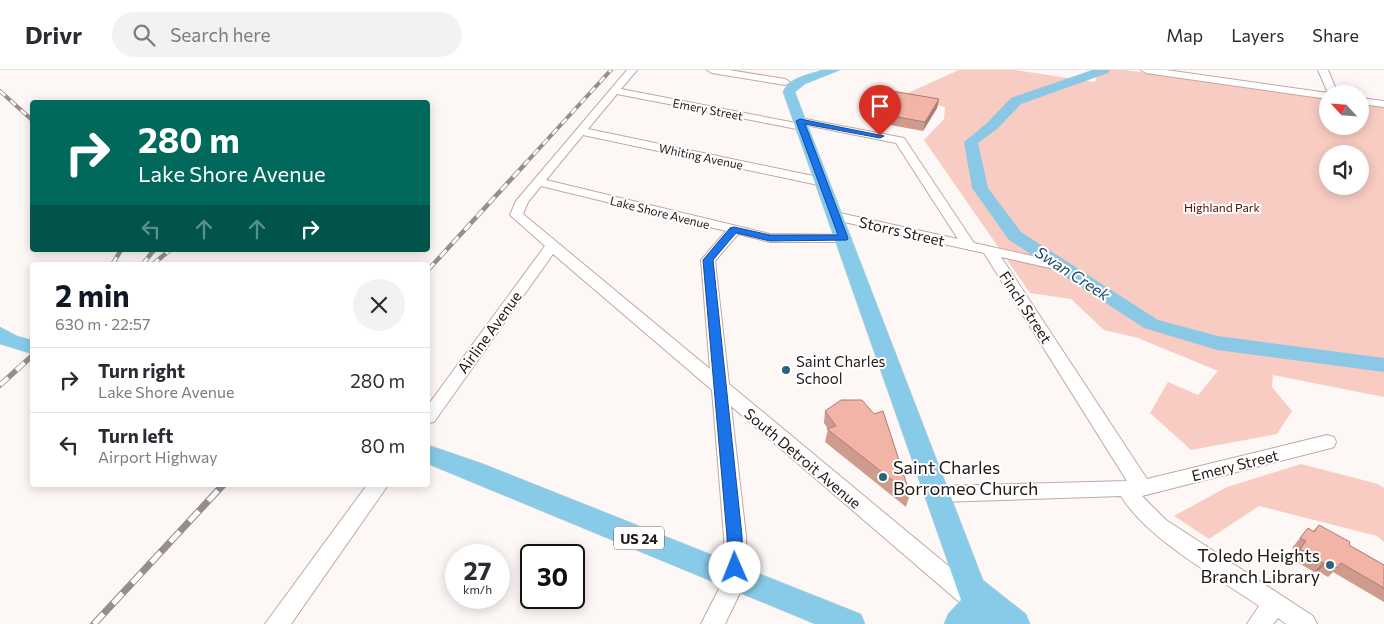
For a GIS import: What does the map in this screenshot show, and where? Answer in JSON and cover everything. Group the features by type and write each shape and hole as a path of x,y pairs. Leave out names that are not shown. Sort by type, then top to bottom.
{"main road":[{"path":"834,70 787,87 938,494 973,610 1015,624"},
{"path":"0,334 10,341 30,346"},
{"name":"US 24","path":"430,455 491,477 850,624"}],"street":[{"path":"516,215 518,206 537,182 632,70"},
{"path":"712,70 787,87"},
{"path":"780,70 787,87"},
{"path":"1146,70 1319,95"},
{"path":"1217,70 1218,80"},
{"path":"1323,70 1329,85"},
{"name":"Emery Street","path":"614,91 900,140 969,246"},
{"path":"1369,102 1384,104"},
{"name":"Whiting Avenue","path":"580,130 823,182"},
{"name":"Lake Shore Avenue","path":"537,182 770,238 844,238"},
{"name":"South Detroit Avenue","path":"516,215 551,247 721,390 973,610"},
{"name":"Storrs Street","path":"835,216 969,246"},
{"path":"713,624 736,578 735,536 708,260 734,230"},
{"path":"969,246 1059,266"},
{"name":"Airline Avenue","path":"430,414 551,247"},
{"name":"Finch Street","path":"990,250 1135,489 1138,508 1159,526 1306,624"},
{"name":"Emery Street","path":"938,494 1135,489 1327,442"},
{"path":"277,624 377,487"},
{"path":"1259,624 1275,604"}],"green space":[{"name":"Highland Park","path":"959,70 1015,70 1095,82 1098,70 1125,70 1319,98 1319,135 1369,135 1369,105 1384,107 1384,397 1273,375 1272,387 1292,411 1277,434 1191,450 1150,413 1168,382 1198,395 1218,371 1138,338 1104,330 1071,299 1030,293 924,140 944,119 945,107 899,97"},
{"path":"1301,464 1378,484 1384,488 1384,542 1377,536 1259,506 1209,539 1174,516 1227,487"}],"building":[{"path":"886,90 939,99 925,122 870,112"},
{"name":"Saint Charles Borromeo Church","path":"841,400 862,400 874,414 883,411 910,494 827,429 836,426 825,411"},
{"path":"1319,525 1350,542 1349,545 1384,565 1384,588 1341,563 1337,568 1327,562 1323,563 1300,549 1306,541 1300,538 1308,528 1314,532"}],"waterway":[{"name":"Swan Creek","path":"1104,70 1016,101 992,126 971,142 980,188 1015,236 1151,324 1217,343 1384,365"}],"railway":[{"path":"524,165 611,70"},
{"path":"0,91 30,118"},
{"path":"430,268 525,164"},
{"path":"114,262 120,252"},
{"path":"144,262 152,252"},
{"path":"156,262 168,252"},
{"path":"0,385 30,358"},
{"path":"94,624 221,487"}],"place":[{"name":"Saint Charles School","path":"786,370"},
{"name":"Saint Charles Borromeo Church","path":"883,477"},
{"name":"Toledo Heights Branch Library","path":"1330,565"}],"route":[{"path":"735,568 735,536 708,260 734,230 770,238 844,238 800,121 880,136"}]}
